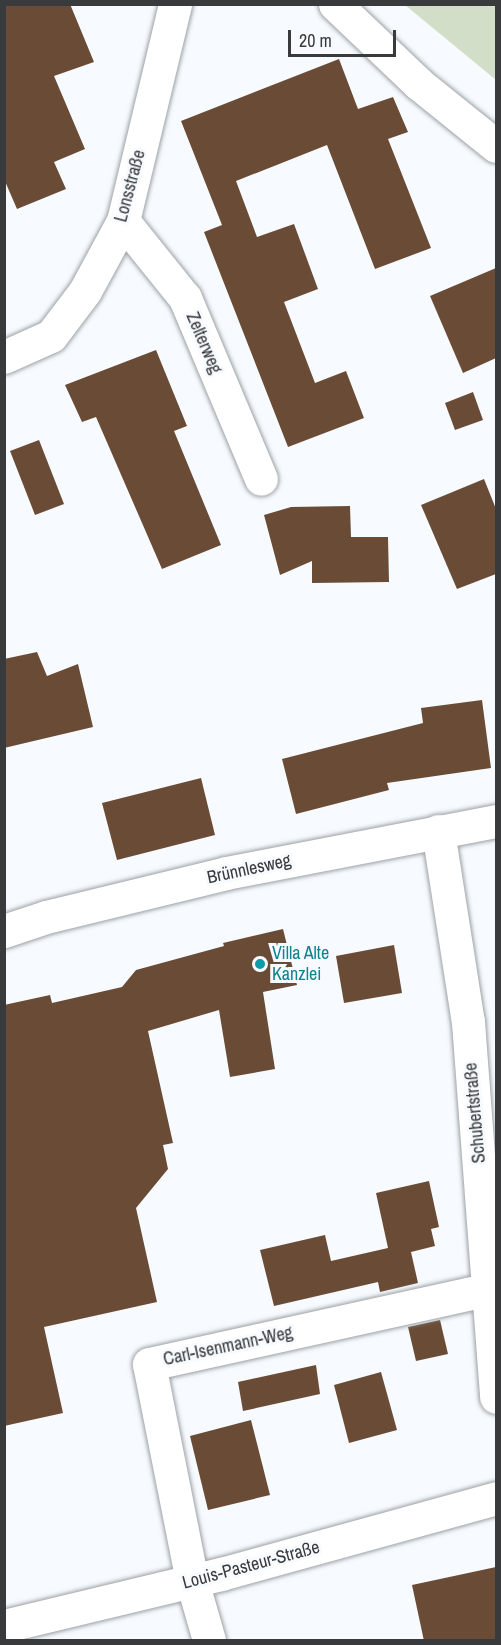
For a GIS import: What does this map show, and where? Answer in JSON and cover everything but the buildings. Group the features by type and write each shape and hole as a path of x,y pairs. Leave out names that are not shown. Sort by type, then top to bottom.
{"street":[{"name":"Lonsstraße","path":"4,357 51,336 85,291 123,220 175,4"},
{"path":"335,4 419,84 496,146"},
{"name":"Zelterweg","path":"123,220 185,298 261,479"},
{"name":"Brünnlesweg","path":"4,931 46,918 226,873 496,821"},
{"name":"Schubertstraße","path":"438,831 468,1022 496,1397"},
{"name":"Carl-Isenmann-Weg","path":"192,1581 149,1364 489,1289"},
{"name":"Louis-Pasteur-Straße","path":"4,1626 192,1581 496,1498"},
{"path":"192,1581 209,1641"}],"green space":[{"path":"405,5 496,5 496,80"}],"place":[{"name":"Villa Alte Kanzlei","path":"260,964"}]}
